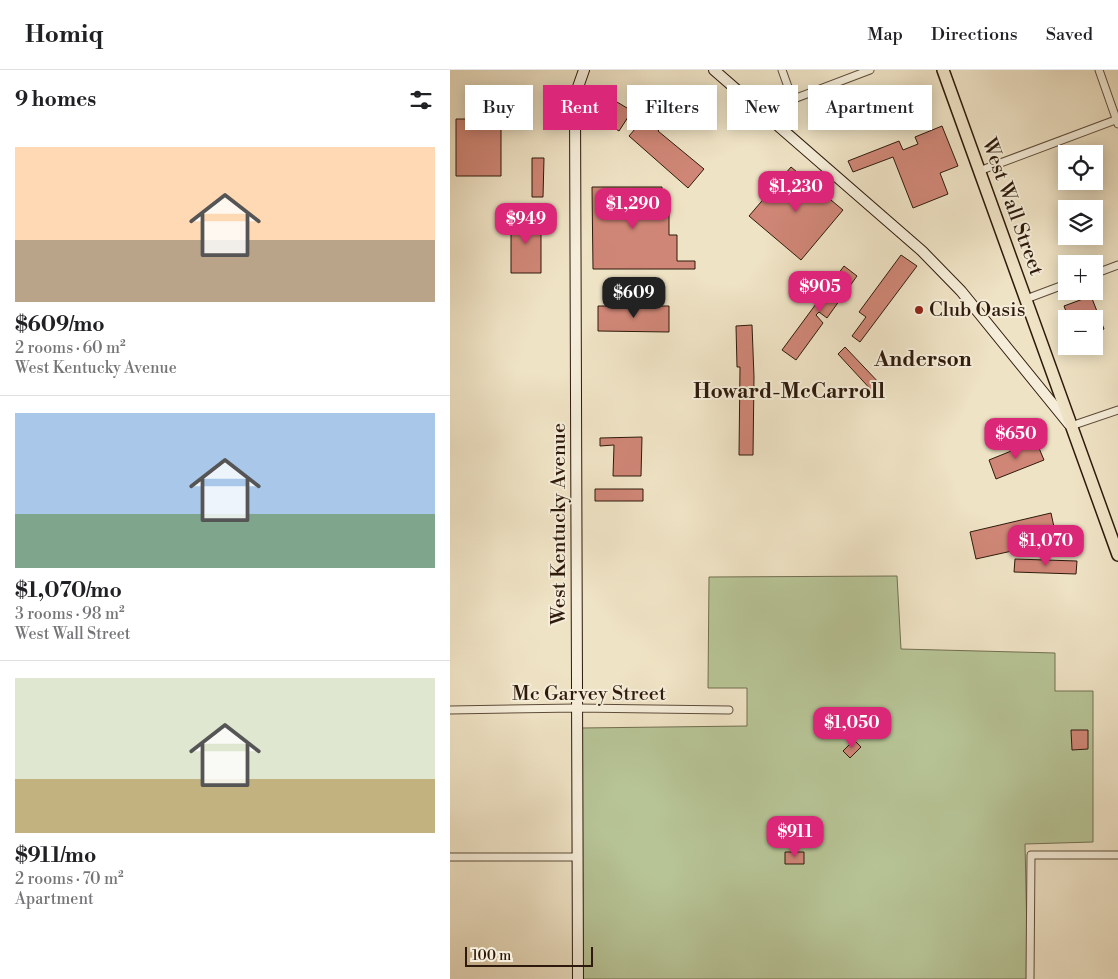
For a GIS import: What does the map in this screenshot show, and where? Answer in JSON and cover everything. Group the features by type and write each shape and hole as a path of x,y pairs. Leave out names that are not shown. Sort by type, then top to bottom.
{"main road":[{"name":"West Wall Street","path":"942,70 1072,426 1114,535 1118,555"}],"street":[{"name":"West Kentucky Avenue","path":"578,979 575,104 584,70"},
{"path":"714,70 732,85"},
{"path":"782,70 787,85"},
{"path":"798,96 870,70"},
{"path":"979,171 1118,121 1099,70"},
{"path":"784,130 922,251 961,291 1072,426 1118,410"},
{"path":"1103,271 1118,265"},
{"path":"1026,299 1058,287"},
{"name":"Mc Garvey Street","path":"450,710 577,708 729,710"},
{"path":"1030,979 1031,855 1118,855"},
{"path":"450,857 578,857"}],"green space":[{"path":"897,576 901,649 1055,653 1055,691 1093,691 1093,842 1025,844 1028,979 581,979 581,728 747,726 747,688 708,688 709,577"}],"building":[{"path":"617,102 627,108 627,119 619,131 617,130"},
{"path":"456,119 465,119 465,130 501,130 501,176 456,176"},
{"path":"942,126 958,166 940,173 948,194 913,208 893,157 853,172 848,161 899,141 903,150 918,144 915,137"},
{"path":"634,130 659,130 704,169 688,188 629,136"},
{"path":"532,158 544,158 543,197 532,197"},
{"path":"791,167 843,210 801,260 749,216"},
{"path":"592,187 662,187 662,209 669,209 669,235 677,235 677,261 695,261 695,269 593,269"},
{"path":"511,217 541,217 541,273 511,273"},
{"path":"901,255 917,266 860,342 852,336 866,317 859,312"},
{"path":"844,266 857,276 827,318 819,312 816,315 823,323 796,360 782,350"},
{"path":"1080,300 1093,300 1097,310 1066,310 1064,306"},
{"path":"598,306 669,306 669,332 598,331"},
{"path":"752,325 754,377 753,455 739,455 740,367 737,367 736,326"},
{"path":"845,347 882,386 874,393 838,354"},
{"path":"642,437 641,476 613,476 614,445 600,446 600,438"},
{"path":"1036,441 1044,460 996,479 989,460"},
{"path":"595,489 643,489 643,501 595,501"},
{"path":"1051,513 1057,541 976,559 970,532"},
{"path":"1015,559 1077,561 1076,574 1014,572"},
{"path":"1071,730 1088,730 1088,749 1072,750"},
{"path":"854,740 861,747 850,758 843,751"},
{"path":"785,852 804,852 804,864 785,864"}],"place":[{"name":"Club Oasis","path":"919,310"}],"district":[{"name":"Anderson","path":"923,360"},
{"name":"Howard-McCarroll","path":"789,392"}]}
